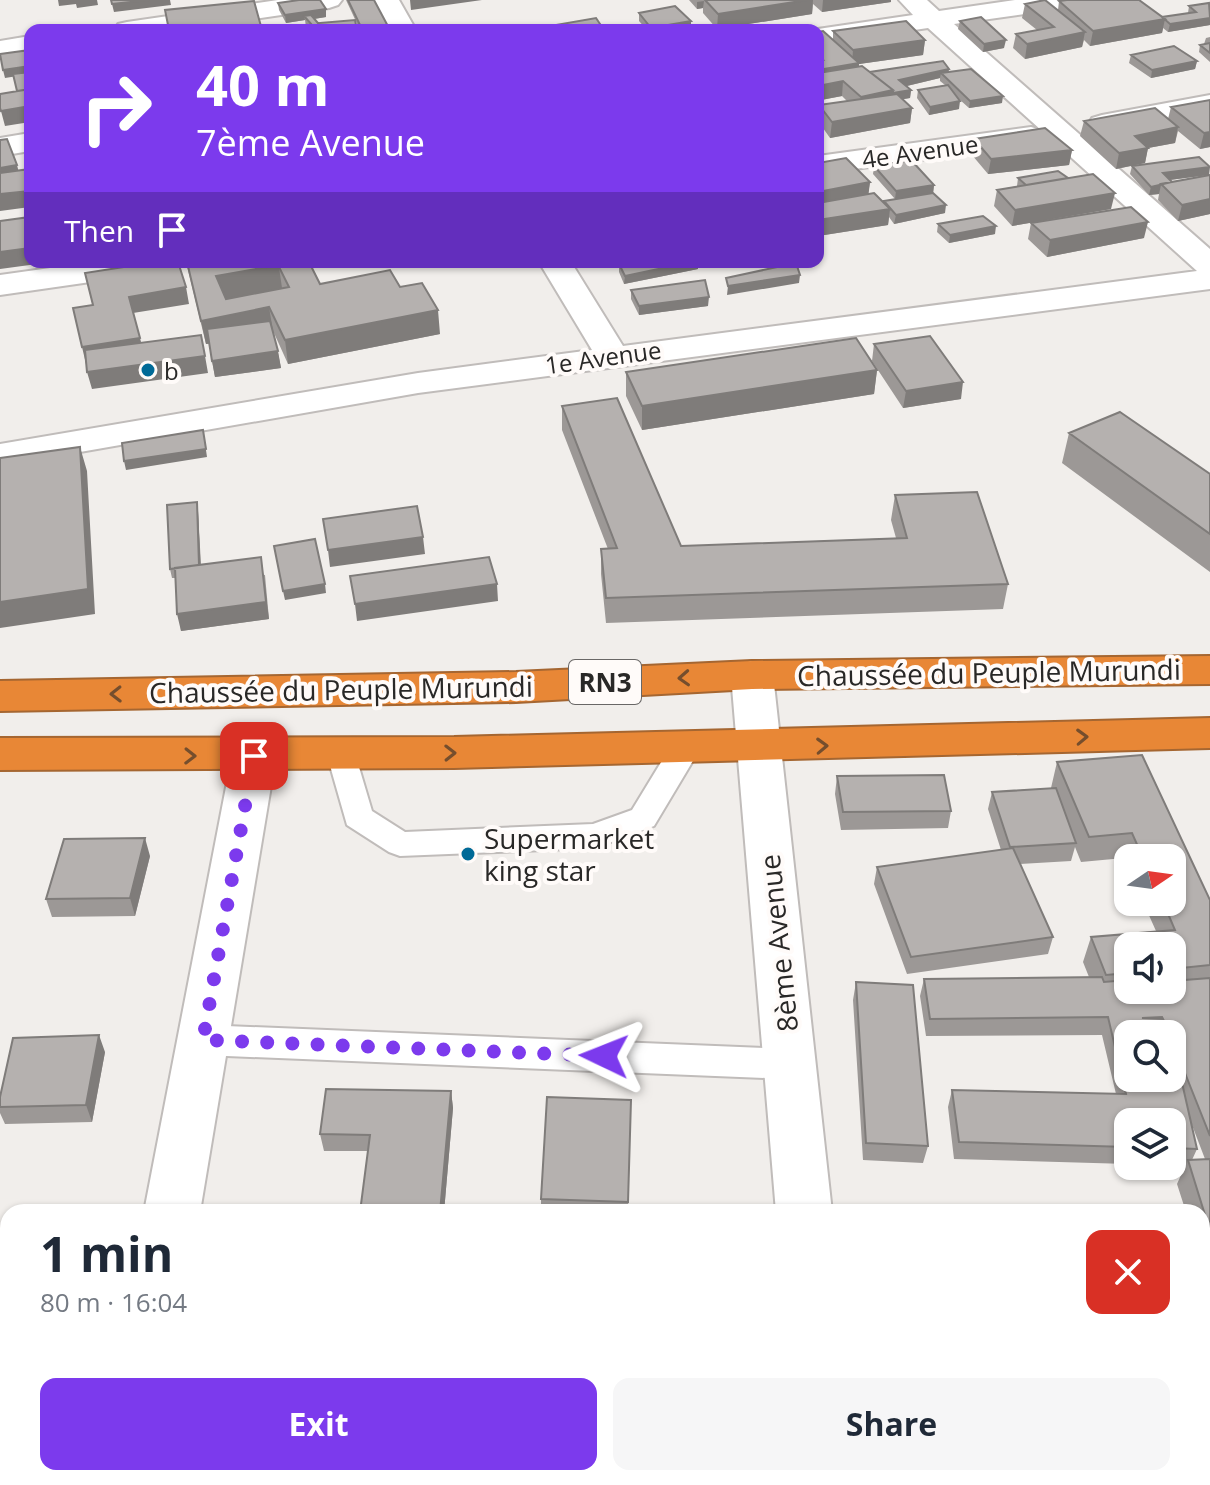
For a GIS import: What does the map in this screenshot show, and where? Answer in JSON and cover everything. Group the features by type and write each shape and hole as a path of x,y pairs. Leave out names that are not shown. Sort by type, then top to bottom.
{"highway":[{"name":"Chaussée du Peuple Murundi","path":"0,696 516,687 752,675 1210,670"},
{"path":"0,754 254,756 758,748 1210,733"}],"street":[{"path":"167,24 329,0"},
{"path":"386,0 400,24"},
{"path":"912,0 1207,264"},
{"path":"824,35 1068,0"},
{"path":"0,49 24,45"},
{"name":"4e Avenue","path":"824,164 1063,132 1210,103"},
{"path":"0,147 24,143"},
{"name":"1e Avenue","path":"0,455 418,383 1207,264"},
{"path":"0,285 118,268"},
{"path":"559,268 612,355"},
{"name":"8ème Avenue","path":"752,675 803,1204"},
{"path":"173,1204 254,756"}],"lane":[{"path":"342,755 358,817 400,844 595,836 643,818 685,749"},
{"path":"203,1040 790,1064"}],"building":[{"path":"111,0 149,0 112,4"},
{"path":"320,0 326,9 285,15 278,3"},
{"path":"348,0 374,0 387,24 360,24"},
{"path":"705,0 807,0 718,14"},
{"path":"1045,0 1085,32 1027,44 1016,34 1054,27 1025,4"},
{"path":"1139,0 1165,19 1093,31 1059,1"},
{"path":"254,1 260,24 168,24 165,10"},
{"path":"1209,3 1210,18 1170,24 1162,17 1196,12 1189,6"},
{"path":"675,6 691,21 648,24 639,13"},
{"path":"311,15 319,24 311,24 304,16"},
{"path":"981,17 1006,40 984,44 960,21"},
{"path":"596,18 600,24 562,24"},
{"path":"355,20 356,24 320,24"},
{"path":"906,21 925,40 853,50 833,31"},
{"path":"824,32 859,63 824,69"},
{"path":"1210,43 1210,53 1200,45"},
{"path":"1174,46 1197,61 1152,70 1131,55"},
{"path":"24,51 24,67 3,70 0,54"},
{"path":"943,61 949,69 899,80 911,90 893,93 870,72"},
{"path":"862,66 893,90 861,97 843,81 824,85 824,72"},
{"path":"971,69 1003,96 970,101 941,73"},
{"path":"24,73 24,90 17,91 13,74"},
{"path":"948,85 960,101 930,107 918,90"},
{"path":"24,90 24,107 1,111 0,94"},
{"path":"897,94 912,108 832,122 824,112 824,104"},
{"path":"1210,100 1210,132 1204,133 1171,107"},
{"path":"1155,108 1178,127 1135,136 1148,148 1119,153 1084,121"},
{"path":"1045,128 1072,150 991,159 974,139"},
{"path":"7,139 17,165 0,168 0,140"},
{"path":"1199,157 1210,167 1163,173 1172,182 1151,187 1132,166"},
{"path":"846,158 870,182 824,191 824,162"},
{"path":"911,160 934,185 896,191 874,166"},
{"path":"24,170 24,192 0,194 0,173"},
{"path":"1058,171 1068,178 1026,185 1018,178"},
{"path":"1093,174 1115,193 1015,210 997,190"},
{"path":"1210,175 1210,199 1182,205 1161,184"},
{"path":"874,193 890,209 824,219 824,202"},
{"path":"933,193 946,205 896,215 884,201"},
{"path":"1131,207 1148,222 1050,240 1031,223"},
{"path":"983,216 996,226 950,235 938,224"},
{"path":"24,218 24,249 0,252 0,221"},
{"path":"117,268 180,268 186,287 129,297 140,338 82,347 73,308 93,305 85,273"},
{"path":"188,268 261,268 216,276 226,299 289,287 280,268 312,268 320,284 390,270 400,287 422,283 438,310 285,340 269,307 201,321"},
{"path":"621,268 663,268 625,276"},
{"path":"773,268 798,268 800,275 728,286 726,278"},
{"path":"705,280 709,297 639,306 631,290"},
{"path":"270,321 278,351 212,361 207,329"},
{"path":"201,335 205,356 87,372 85,350"},
{"path":"930,336 963,382 906,391 874,344"},
{"path":"856,338 877,370 642,406 626,372"},
{"path":"617,398 681,546 907,538 895,495 977,492 1008,584 606,598 601,549 617,548 562,406"},
{"path":"1120,412 1210,474 1210,534 1069,433"},
{"path":"203,430 206,449 124,461 122,443"},
{"path":"80,447 88,589 0,602 0,458"},
{"path":"197,502 199,565 170,569 167,505"},
{"path":"417,506 423,537 328,550 323,519"},
{"path":"315,539 325,584 283,591 274,546"},
{"path":"261,557 266,602 177,614 175,568"},
{"path":"489,557 497,584 355,604 350,576"},
{"path":"1142,755 1184,844 1137,844 1132,833 1089,837 1057,762"},
{"path":"944,775 951,811 843,812 837,776"},
{"path":"1056,788 1076,843 1010,847 992,792"},
{"path":"145,838 130,898 46,899 64,839"},
{"path":"1013,848 1053,937 911,957 877,867"},
{"path":"1186,849 1210,900 1210,965 1186,968 1186,932 1151,932 1175,930 1169,916 1186,916"},
{"path":"1114,935 1114,974 1106,975 1091,937"},
{"path":"1102,977 1104,982 1114,981 1114,1004 1186,1004 1186,980 1210,978 1210,1136 1186,1076 1186,1020 1114,1020 1114,1043 1108,1017 930,1019 924,979"},
{"path":"856,982 913,985 928,1146 866,1143"},
{"path":"99,1035 86,1105 0,1107 13,1038"},
{"path":"326,1089 451,1091 441,1204 361,1204 370,1135 320,1134"},
{"path":"952,1090 1126,1094 1184,1092 1197,1149 1186,1149 1186,1108 1114,1108 1114,1147 959,1142"},
{"path":"547,1097 631,1100 628,1202 541,1199"},
{"path":"1210,1159 1210,1204 1202,1204 1188,1160"}],"place":[{"name":"b","path":"148,370"},
{"name":"Supermarket king star","path":"468,854"}],"route":[{"path":"254,756 203,1040 604,1056"}]}
